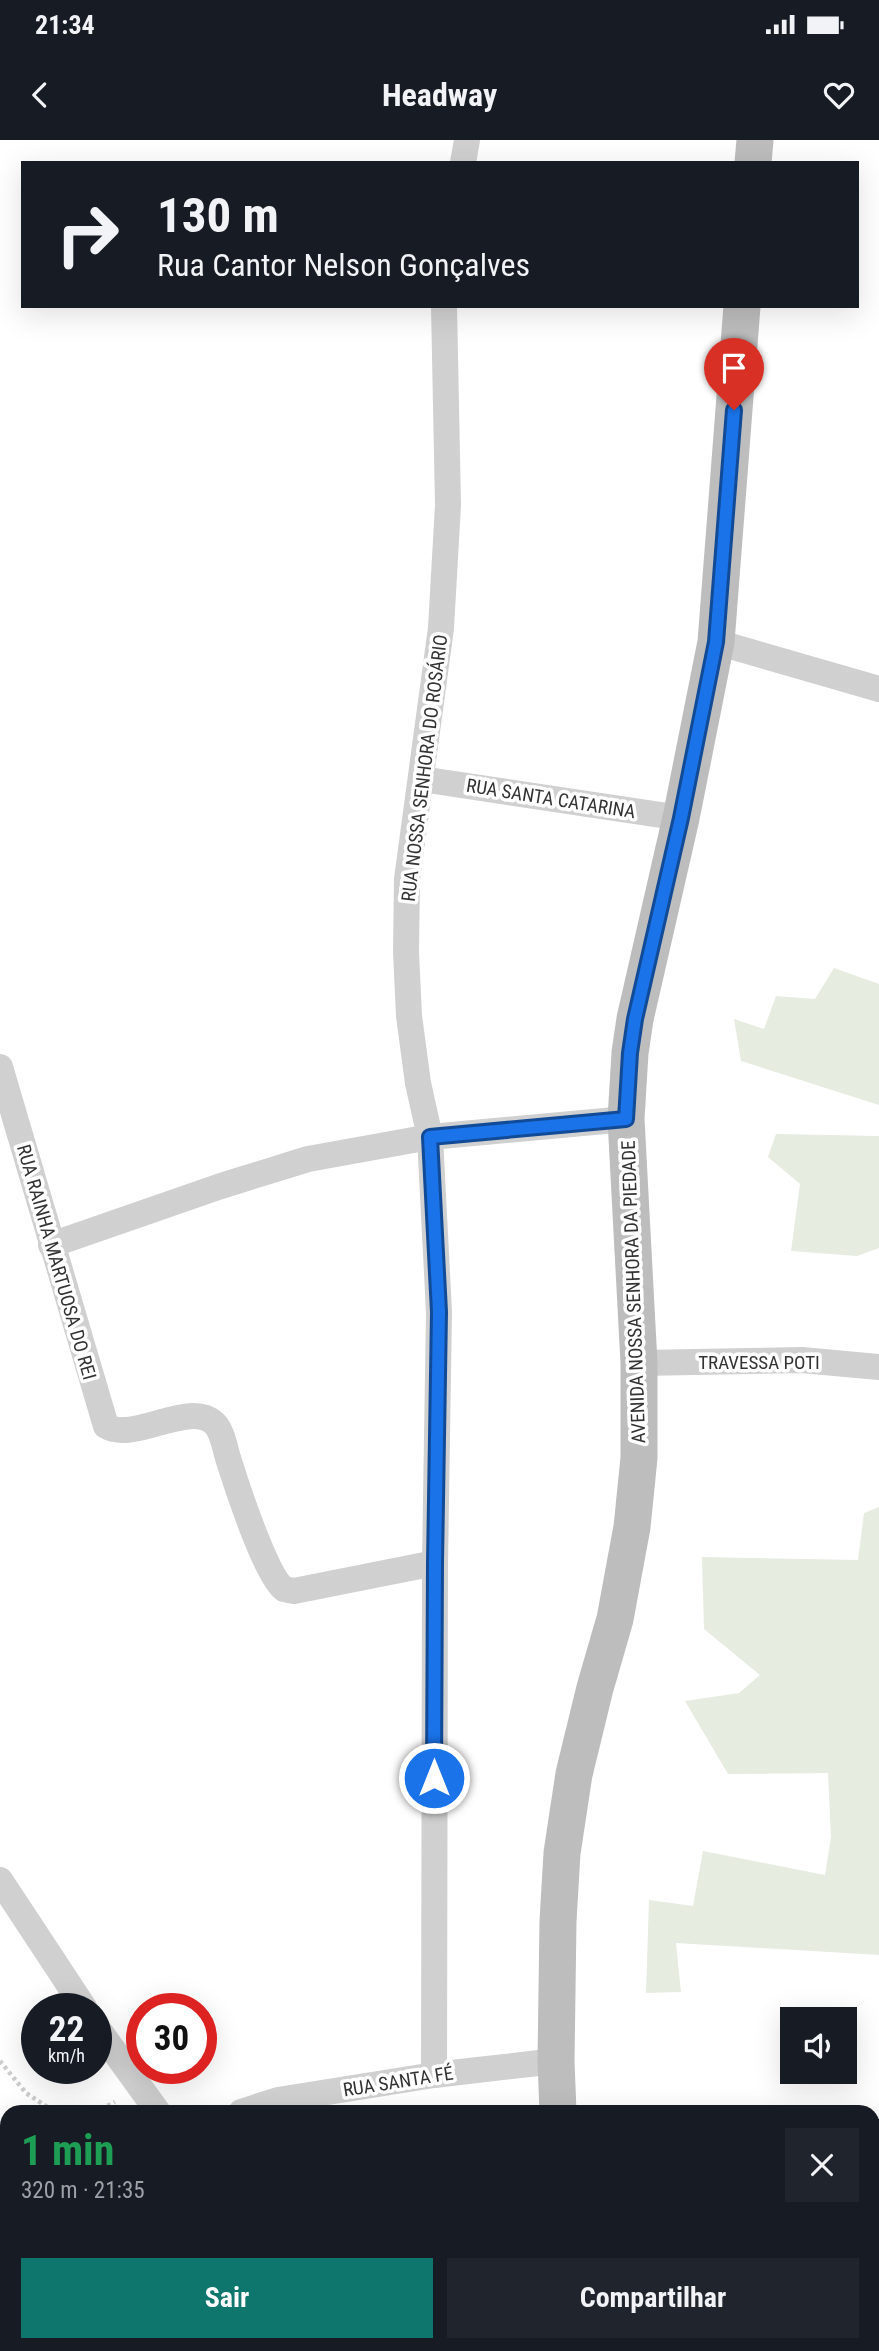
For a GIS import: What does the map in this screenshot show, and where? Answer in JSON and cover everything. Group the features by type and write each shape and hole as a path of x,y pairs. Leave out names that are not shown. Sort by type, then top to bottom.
{"street":[{"path":"463,161 467,140"},
{"path":"753,161 755,140"},
{"name":"RUA NOSSA SENHORA DO ROSÁRIO","path":"433,2074 439,1312 430,1137 418,1083 409,1016 406,952 407,879 441,628 448,505 444,308"},
{"name":"AVENIDA NOSSA SENHORA DA PIEDADE","path":"558,2105 558,1921 562,1853 574,1774 615,1619 632,1527 639,1458 639,1363 626,1119 630,1053 716,642 742,308"},
{"path":"716,642 879,689"},
{"name":"RUA SANTA CATARINA","path":"421,779 681,818"},
{"name":"RUA RAINHA MARTUOSA DO REI","path":"0,1067 106,1426 121,1432 180,1418 207,1419 216,1425 275,1580 284,1590 294,1591 435,1563"},
{"path":"51,1245 308,1159 430,1137 626,1119"},
{"name":"TRAVESSA POTI","path":"639,1363 802,1360 879,1367"},
{"path":"0,1880 74,1993"},
{"path":"112,2048 153,2105"},
{"name":"RUA SANTA FÉ","path":"268,2105 278,2100 433,2074 556,2061"}],"path":[{"path":"0,2061 26,2093 44,2105"}],"shaded area":[{"path":"834,968 879,984 879,1105 741,1061 734,1019 764,1029 776,996 815,999"},
{"path":"776,1134 879,1136 879,1248 857,1256 791,1251 800,1184 768,1157"},
{"path":"879,1507 879,1955 676,1943 681,1992 646,1993 649,1900 693,1906 703,1851 825,1875 831,1837 828,1773 728,1774 685,1701 739,1693 760,1675 704,1629 702,1557 858,1560 864,1513"}],"route":[{"path":"434,1778 439,1312 430,1137 626,1119 635,1019 681,818 716,642 734,410"}]}
